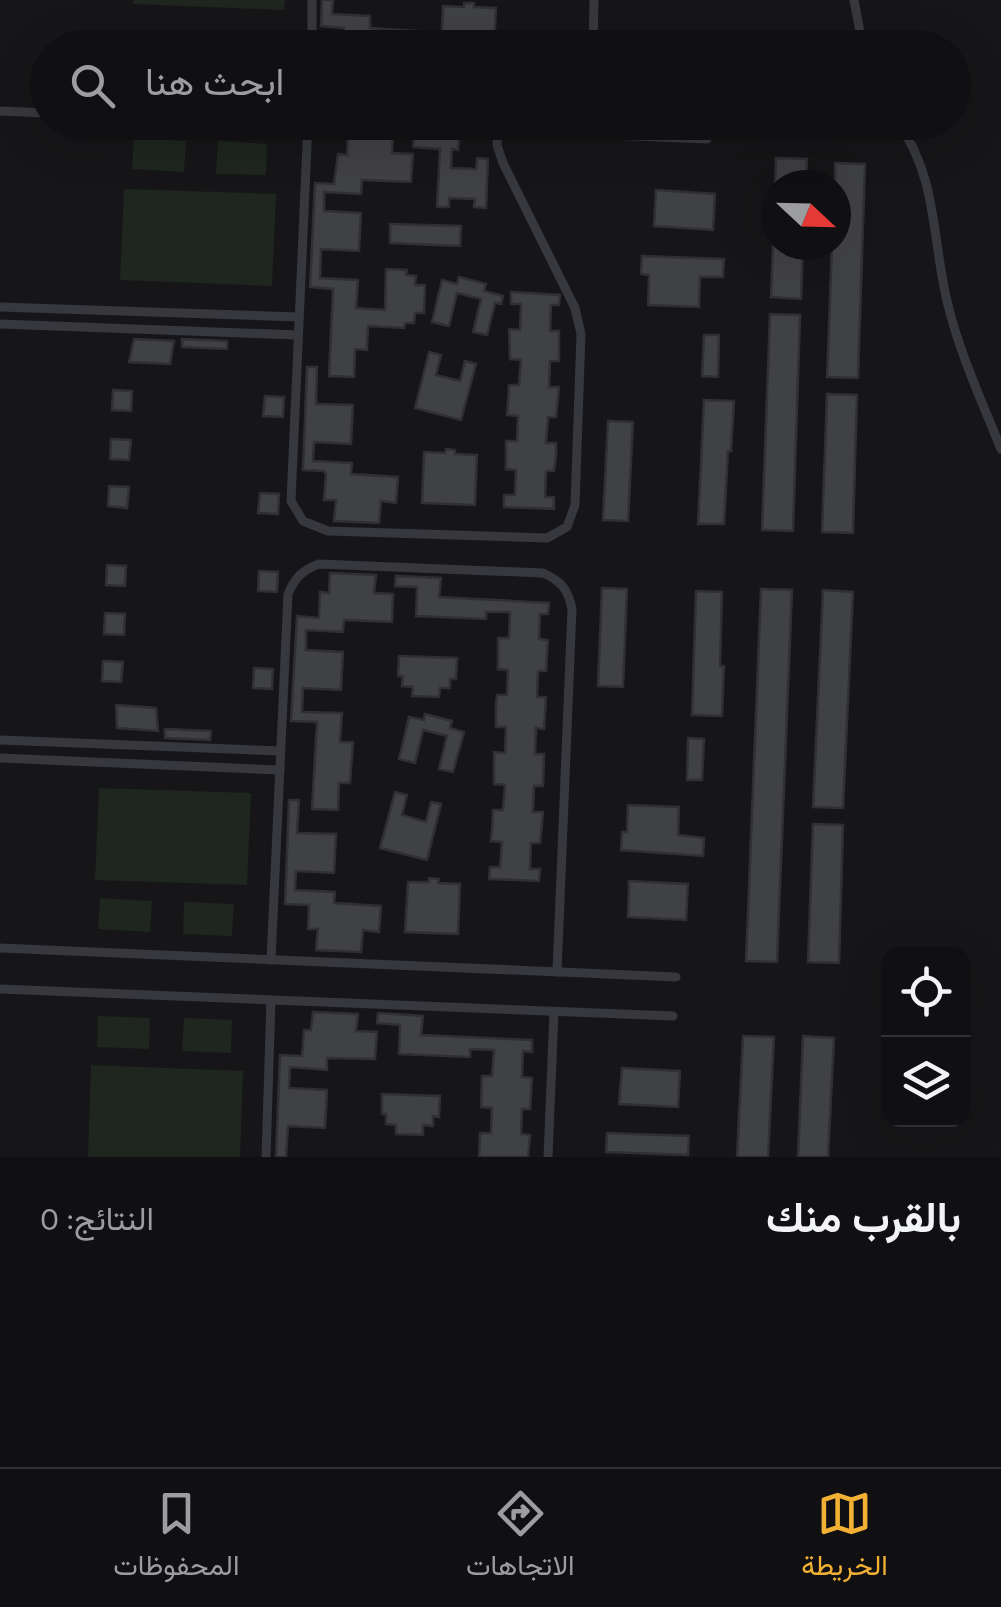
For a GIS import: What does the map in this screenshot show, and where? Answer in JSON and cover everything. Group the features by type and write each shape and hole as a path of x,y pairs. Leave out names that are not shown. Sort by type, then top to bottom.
{"street":[{"path":"312,0 312,30"},
{"path":"593,30 594,0"},
{"path":"854,0 860,30"},
{"path":"0,111 30,112"},
{"path":"307,140 291,501 303,521 328,531 547,538 567,528 576,505 581,334 574,308 503,164 497,140"},
{"path":"910,140 926,176 948,306 1001,449"},
{"path":"0,306 299,318"},
{"path":"128,329 129,311"},
{"path":"0,324 298,335"},
{"path":"272,960 288,594 294,580 319,564 543,573 558,580 569,593 572,609 557,972"},
{"path":"0,740 280,751"},
{"path":"0,758 280,770"},
{"path":"0,948 676,977"},
{"path":"0,989 673,1016"},
{"path":"266,1157 271,1000"},
{"path":"548,1157 554,1012"}],"shaded area":[{"path":"133,0 285,0 284,10 133,4"},
{"path":"134,140 186,141 184,172 132,169"},
{"path":"218,141 267,144 266,175 216,174"},
{"path":"124,189 276,194 272,286 120,280"},
{"path":"99,788 251,793 247,885 95,880"},
{"path":"100,898 152,901 150,932 98,929"},
{"path":"184,902 234,904 232,936 183,934"},
{"path":"98,1016 150,1018 149,1049 97,1047"},
{"path":"184,1018 232,1020 231,1053 182,1051"},
{"path":"91,1065 243,1071 240,1157 88,1157"}],"building":[{"path":"322,0 333,0 332,14 370,16 370,28 401,30 344,30 321,26"},
{"path":"464,3 474,3 474,7 496,8 495,30 442,30 443,6 464,7"},
{"path":"348,140 393,140 392,153 413,154 411,182 362,180 361,194 324,192 324,211 361,213 359,251 321,249 320,278 358,280 356,308 385,310 386,269 407,270 406,275 416,276 415,285 425,285 424,313 415,313 414,323 405,323 404,328 368,326 367,350 355,349 354,377 329,376 333,289 310,287 315,183 334,184 338,154 347,155"},
{"path":"414,140 459,140 458,150 452,149 451,168 476,169 477,158 488,159 486,208 474,207 475,199 449,198 449,207 437,207 440,149 413,147"},
{"path":"776,158 807,159 807,170 776,170"},
{"path":"835,163 865,164 858,378 827,377 831,260 851,260 851,170 835,170"},
{"path":"656,190 715,194 713,230 654,226"},
{"path":"390,224 461,226 460,246 390,243"},
{"path":"642,256 724,259 723,277 700,277 699,307 648,305 649,275 641,274"},
{"path":"772,260 802,260 801,299 771,297"},
{"path":"459,277 486,284 484,291 503,296 501,304 495,303 487,335 473,332 481,299 457,293 449,326 432,322 442,280 457,284"},
{"path":"511,292 560,295 559,305 551,305 550,331 559,331 559,361 550,361 549,387 559,387 556,417 548,417 546,443 556,443 554,471 546,471 545,497 554,497 554,509 504,507 504,495 515,495 516,470 506,469 506,441 517,441 518,416 507,415 509,385 519,385 521,360 510,359 509,329 520,330 521,304 511,304"},
{"path":"770,314 800,315 793,531 762,530"},
{"path":"704,335 719,335 718,377 702,376"},
{"path":"134,339 174,341 170,364 129,362"},
{"path":"182,339 227,341 227,349 182,347"},
{"path":"429,352 441,355 436,375 460,381 465,361 476,364 461,420 415,408"},
{"path":"307,367 317,367 316,404 353,405 351,444 314,442 313,461 352,463 351,474 398,477 396,503 381,501 379,523 334,521 336,500 324,500 326,474 303,470"},
{"path":"113,390 132,391 131,411 112,410"},
{"path":"827,394 857,395 853,533 822,532"},
{"path":"265,396 284,397 283,417 263,416"},
{"path":"704,400 734,401 724,524 698,524"},
{"path":"608,421 633,422 628,521 603,520"},
{"path":"111,439 131,440 129,460 110,459"},
{"path":"446,449 455,450 455,454 477,455 475,505 422,503 424,452 445,453"},
{"path":"109,486 129,487 127,508 108,506"},
{"path":"260,493 279,494 278,514 258,513"},
{"path":"107,565 126,566 125,586 106,585"},
{"path":"259,571 278,572 277,592 258,591"},
{"path":"330,573 376,575 374,593 393,594 392,622 344,620 343,632 306,630 306,650 343,652 341,690 303,688 302,712 342,713 340,742 353,742 350,783 339,783 338,810 312,809 317,722 291,721 297,616 319,618 320,592 329,593"},
{"path":"396,576 441,578 439,597 549,603 548,614 540,614 539,639 548,640 546,671 538,671 537,697 546,697 544,729 536,728 535,754 544,754 543,786 534,786 533,812 543,812 540,843 531,843 530,869 540,869 539,881 489,879 490,867 500,867 502,842 491,841 493,810 503,810 505,785 494,784 494,752 505,753 506,727 496,727 496,707 497,695 507,695 508,670 498,669 498,638 509,638 510,612 486,612 486,619 416,616 417,587 395,586"},
{"path":"602,588 627,589 623,687 598,686"},
{"path":"761,589 792,590 777,962 746,961"},
{"path":"823,590 853,592 843,808 813,807"},
{"path":"696,591 722,592 722,716 692,715"},
{"path":"105,613 125,614 124,635 104,634"},
{"path":"399,656 457,658 456,679 450,679 450,688 440,688 439,697 412,696 413,687 402,686 403,676 398,676"},
{"path":"103,661 123,662 121,682 102,681"},
{"path":"254,668 273,669 272,689 253,688"},
{"path":"116,705 156,708 158,731 117,728"},
{"path":"425,714 452,721 450,728 464,732 453,772 439,769 447,736 423,730 415,763 399,759 409,717 424,720"},
{"path":"165,729 211,731 210,740 165,738"},
{"path":"688,738 704,739 702,780 687,780"},
{"path":"395,792 407,795 402,815 426,822 431,802 441,804 427,860 380,848"},
{"path":"289,800 299,800 297,833 336,834 334,873 296,871 295,890 335,892 334,903 381,906 379,932 363,930 361,952 316,950 318,929 308,929 309,905 285,904"},
{"path":"628,805 679,807 678,835 704,838 703,856 621,850 622,832 627,832"},
{"path":"813,824 843,825 839,963 808,962"},
{"path":"429,878 439,879 438,883 460,884 458,934 405,932 408,882 429,882"},
{"path":"629,881 688,884 686,920 628,917"},
{"path":"313,1012 358,1014 356,1031 377,1032 375,1059 327,1058 327,1070 290,1067 289,1088 327,1090 325,1128 288,1126 286,1157 276,1157 280,1055 302,1056 304,1030 311,1030"},
{"path":"378,1013 423,1016 421,1035 532,1040 532,1052 523,1051 522,1077 532,1078 530,1109 522,1109 521,1134 530,1135 528,1157 479,1157 480,1133 491,1133 492,1108 481,1107 482,1076 492,1076 494,1050 470,1049 470,1057 399,1054 400,1025 377,1023"},
{"path":"743,1036 774,1037 768,1157 737,1157"},
{"path":"803,1036 834,1038 828,1157 798,1157"},
{"path":"622,1068 680,1071 678,1107 619,1104"},
{"path":"382,1094 440,1096 439,1117 433,1116 433,1126 423,1125 423,1135 396,1134 396,1125 386,1124 386,1114 382,1114"},
{"path":"607,1133 689,1136 688,1155 606,1152"}]}
